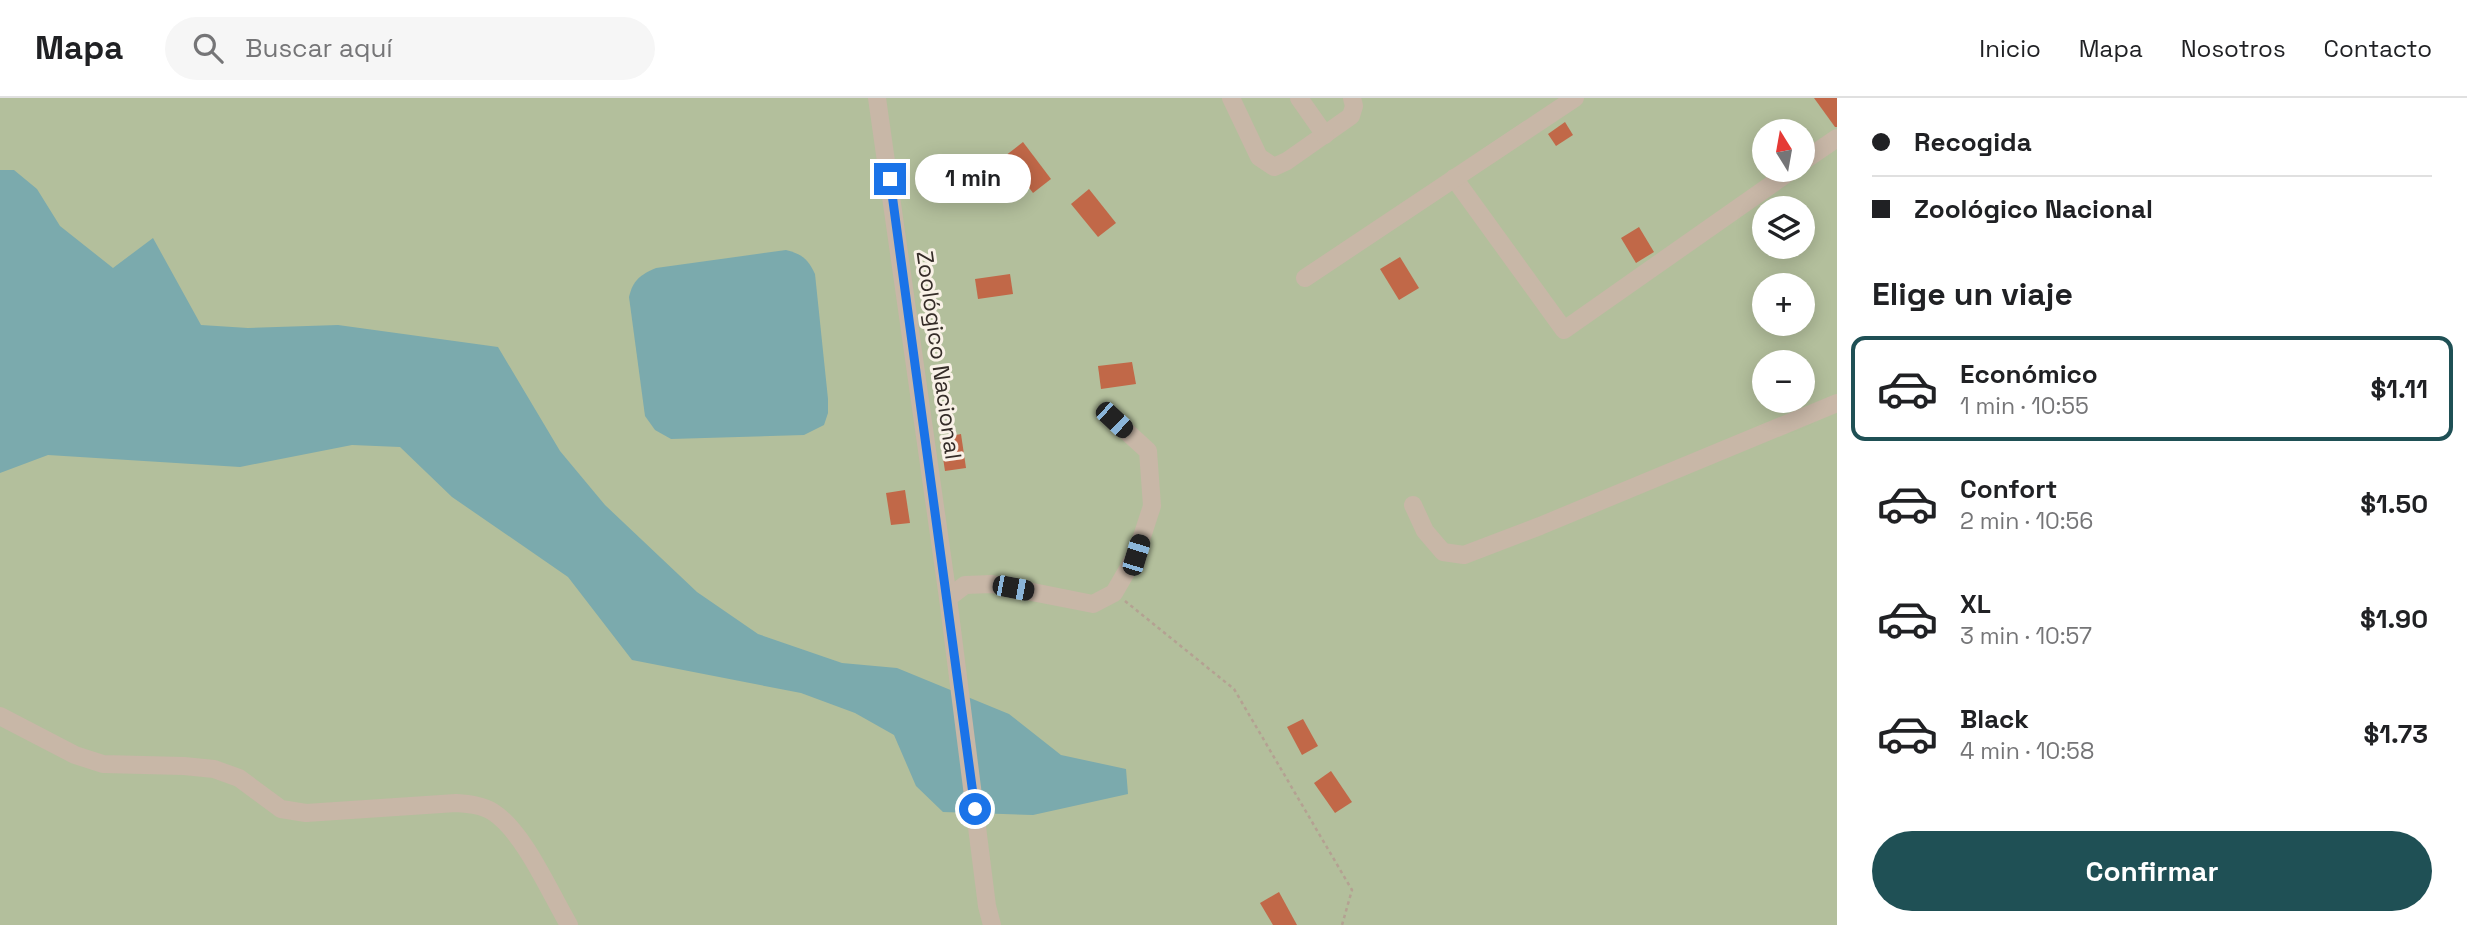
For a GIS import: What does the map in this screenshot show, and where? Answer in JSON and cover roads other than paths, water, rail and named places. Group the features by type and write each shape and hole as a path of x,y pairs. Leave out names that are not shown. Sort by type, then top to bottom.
{"street":[{"name":"Zoológico Nacional","path":"877,98 992,925"},
{"path":"1231,98 1259,157 1274,167 1287,162 1351,116 1354,106 1352,98"},
{"path":"1299,98 1325,135"},
{"path":"1305,278 1575,98"},
{"path":"1815,153 1837,138"},
{"path":"1454,178 1564,330 1774,182"},
{"path":"1413,505 1425,531 1443,552 1464,555 1837,402"},
{"path":"948,598 965,585 992,584 1093,604 1114,593 1136,555 1152,506 1148,451 1114,420"},
{"path":"0,716 75,755 103,764 214,769 239,778 281,809 306,813 456,803 476,805 492,811 516,834 569,925"}],"water":[{"path":"0,170 14,170 37,189 60,226 113,268 153,238 201,325 248,328 338,325 498,347 560,451 605,505 697,592 758,634 842,663 897,668 1009,714 1061,755 1126,769 1128,794 1033,815 943,812 916,786 894,735 855,713 801,693 632,660 568,577 452,497 400,447 352,445 240,467 48,455 0,473"},
{"path":"786,250 804,258 815,274 828,399 828,413 824,425 804,435 671,439 655,430 645,416 629,297 635,282 656,268"}]}
